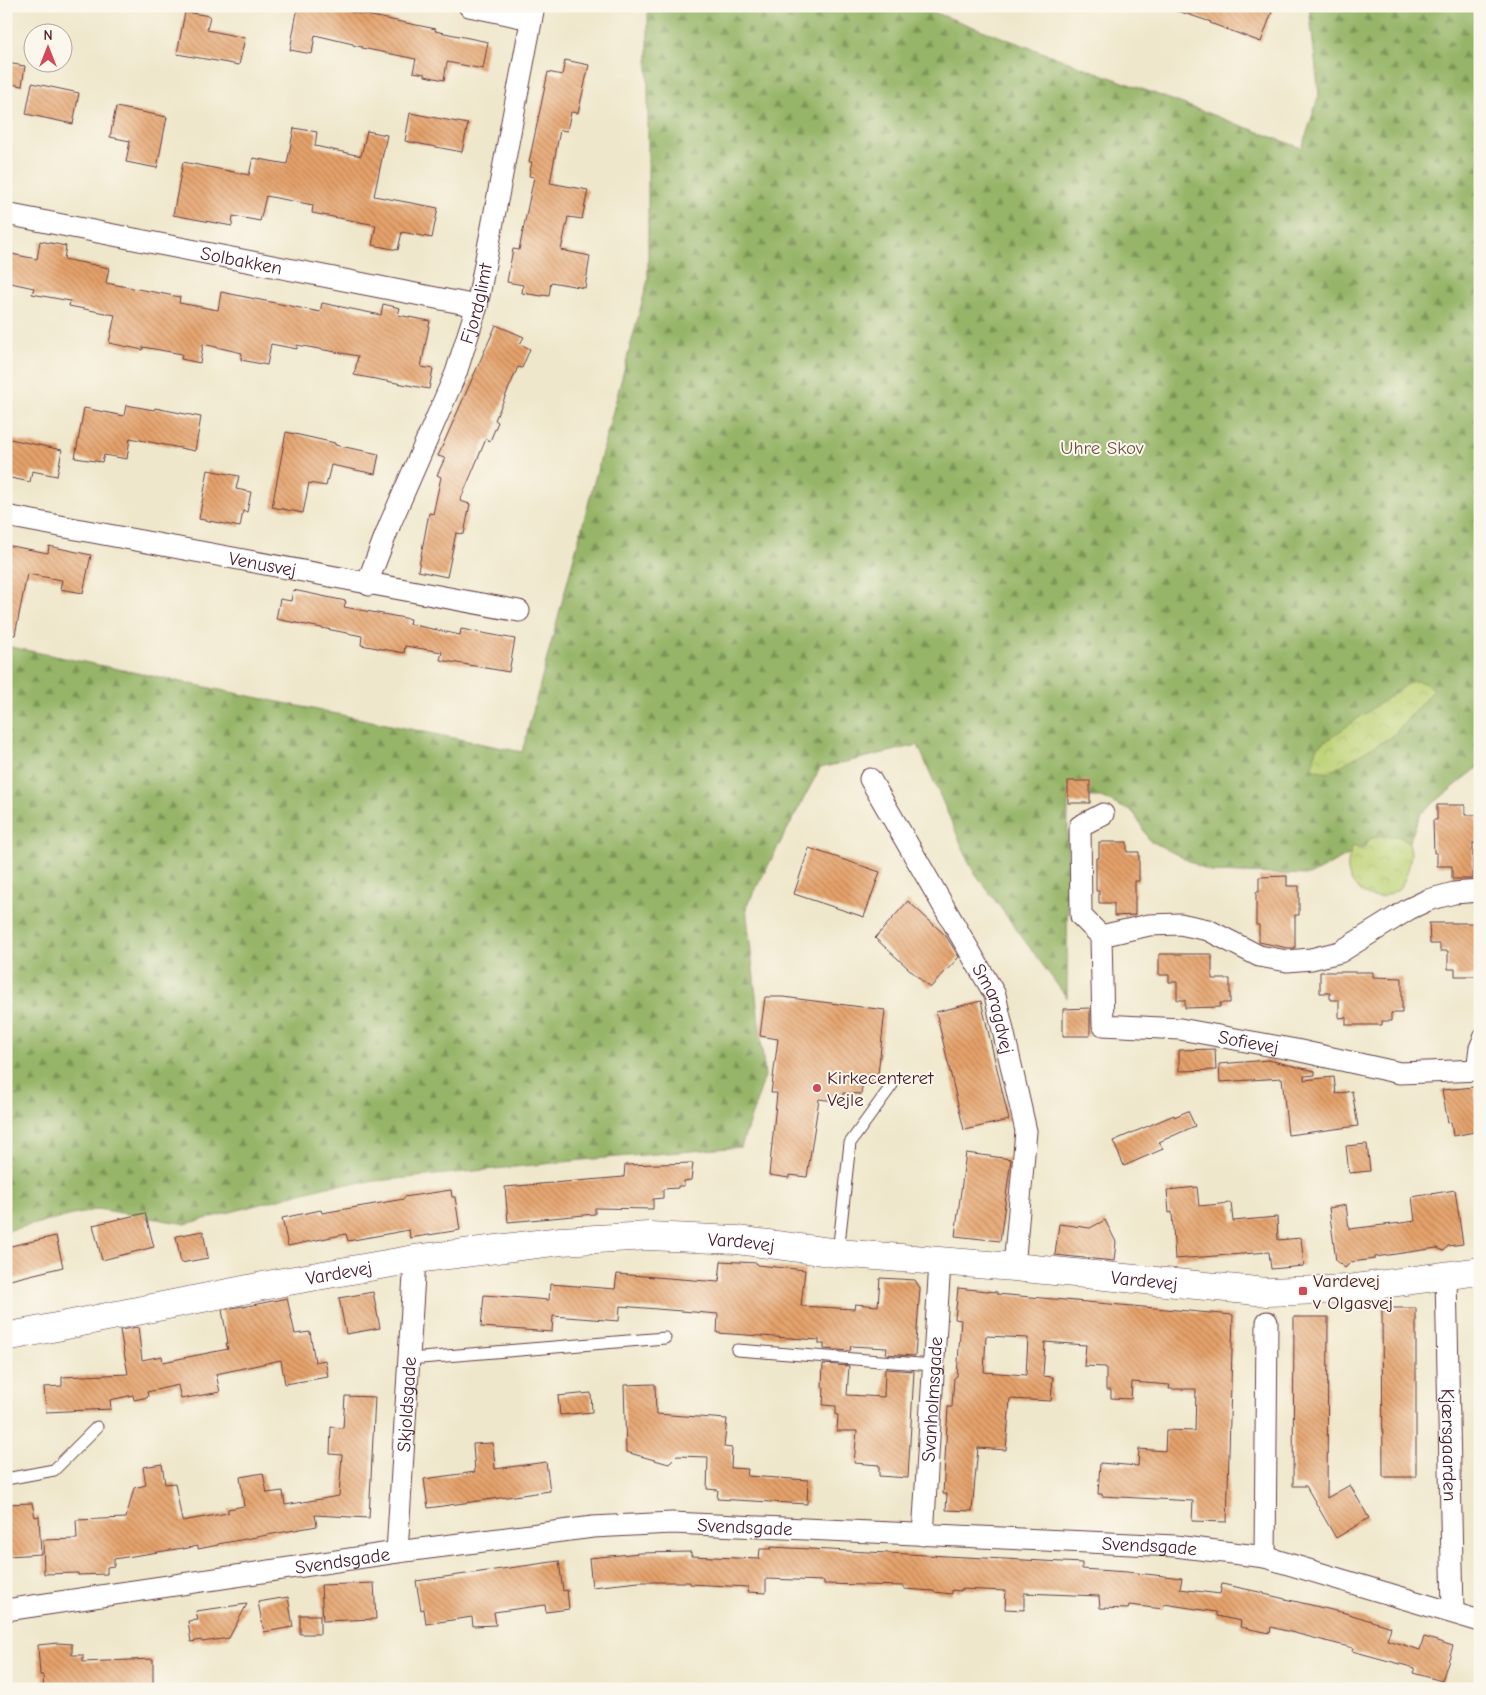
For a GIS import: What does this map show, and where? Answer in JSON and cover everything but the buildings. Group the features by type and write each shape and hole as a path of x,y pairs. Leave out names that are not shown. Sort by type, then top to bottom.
{"street":[{"path":"469,6 533,13"},
{"name":"Fjordglimt","path":"370,584 371,573 390,524 456,373 477,306 533,13"},
{"name":"Solbakken","path":"6,214 477,306"},
{"name":"Venusvej","path":"6,516 519,611"},
{"name":"Smaragdvej","path":"870,779 994,995 1026,1131 1014,1267"},
{"path":"1103,814 1080,826 1081,916 1101,936 1149,925 1180,924 1208,930 1259,956 1287,962 1311,959 1340,952 1406,910 1428,900 1454,893 1480,891"},
{"name":"Sofievej","path":"1101,936 1103,1025 1180,1029 1296,1050 1400,1073 1476,1070"},
{"name":"Vardevej","path":"6,1337 282,1282 415,1259 560,1241 649,1236 737,1240 838,1253 1014,1267 1267,1292 1347,1289 1480,1271"},
{"name":"Skjoldsgade","path":"397,1552 415,1259"},
{"name":"Svanholmsgade","path":"923,1535 940,1262"},
{"name":"Kjærsgaarden","path":"1446,1276 1453,1612"},
{"path":"1265,1557 1267,1322"},
{"name":"Svendsgade","path":"6,1610 397,1552 593,1527 672,1523 1175,1546 1265,1557 1480,1621"}],"lane":[{"path":"1476,1070 1475,1047 1480,1035"},
{"path":"838,1253 850,1143 892,1084"},
{"path":"409,1359 665,1338"},
{"path":"736,1350 933,1364"},
{"path":"6,1479 54,1470 97,1427"}],"green space":[{"name":"Uhre Skov","path":"648,6 917,6 1302,148 1319,95 1309,6 1480,6 1480,766 1421,813 1407,847 1363,847 1311,875 1210,872 1149,840 1134,813 1101,797 1068,797 1067,998 972,869 918,745 820,768 746,907 765,1076 741,1147 593,1159 327,1186 186,1224 98,1209 6,1231 6,646 522,752 648,280"},
{"path":"1410,682 1426,683 1433,690 1390,739 1328,773 1312,768 1316,748"},
{"path":"1381,836 1398,837 1407,841 1410,845 1411,857 1403,883 1399,888 1377,898 1369,896 1357,888 1348,873 1348,862 1353,846 1362,850 1370,839"}],"place":[{"name":"Kirkecenteret Vejle","path":"817,1088"},
{"name":"Vardevej v Olgasvej","path":"1303,1291"}]}
